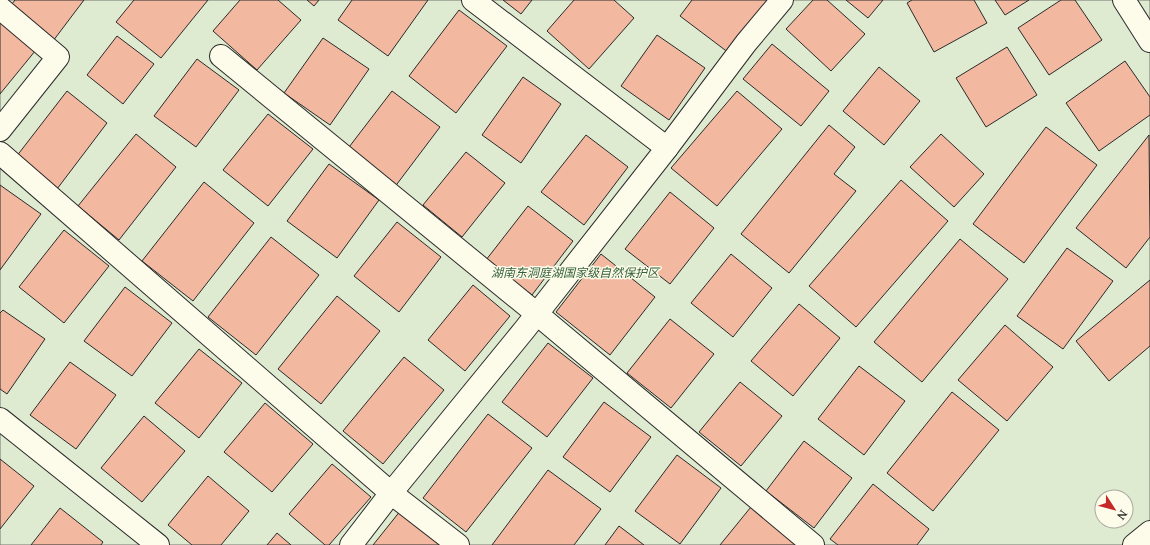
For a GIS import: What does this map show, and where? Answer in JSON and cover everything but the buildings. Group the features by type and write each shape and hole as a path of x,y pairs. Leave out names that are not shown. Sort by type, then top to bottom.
{"street":[{"path":"472,0 667,148"},
{"path":"351,545 391,493 537,314 667,148 746,43 782,0"},
{"path":"1124,0 1150,41"},
{"path":"0,8 58,57 0,130"},
{"path":"221,56 537,314 813,545"},
{"path":"0,153 391,493 458,545"},
{"path":"0,419 158,545"},
{"path":"1134,545 1150,532"}],"green space":[{"name":"湖南东洞庭湖国家级自然保护区","path":"0,0 1150,0 1150,545 0,545"}]}
